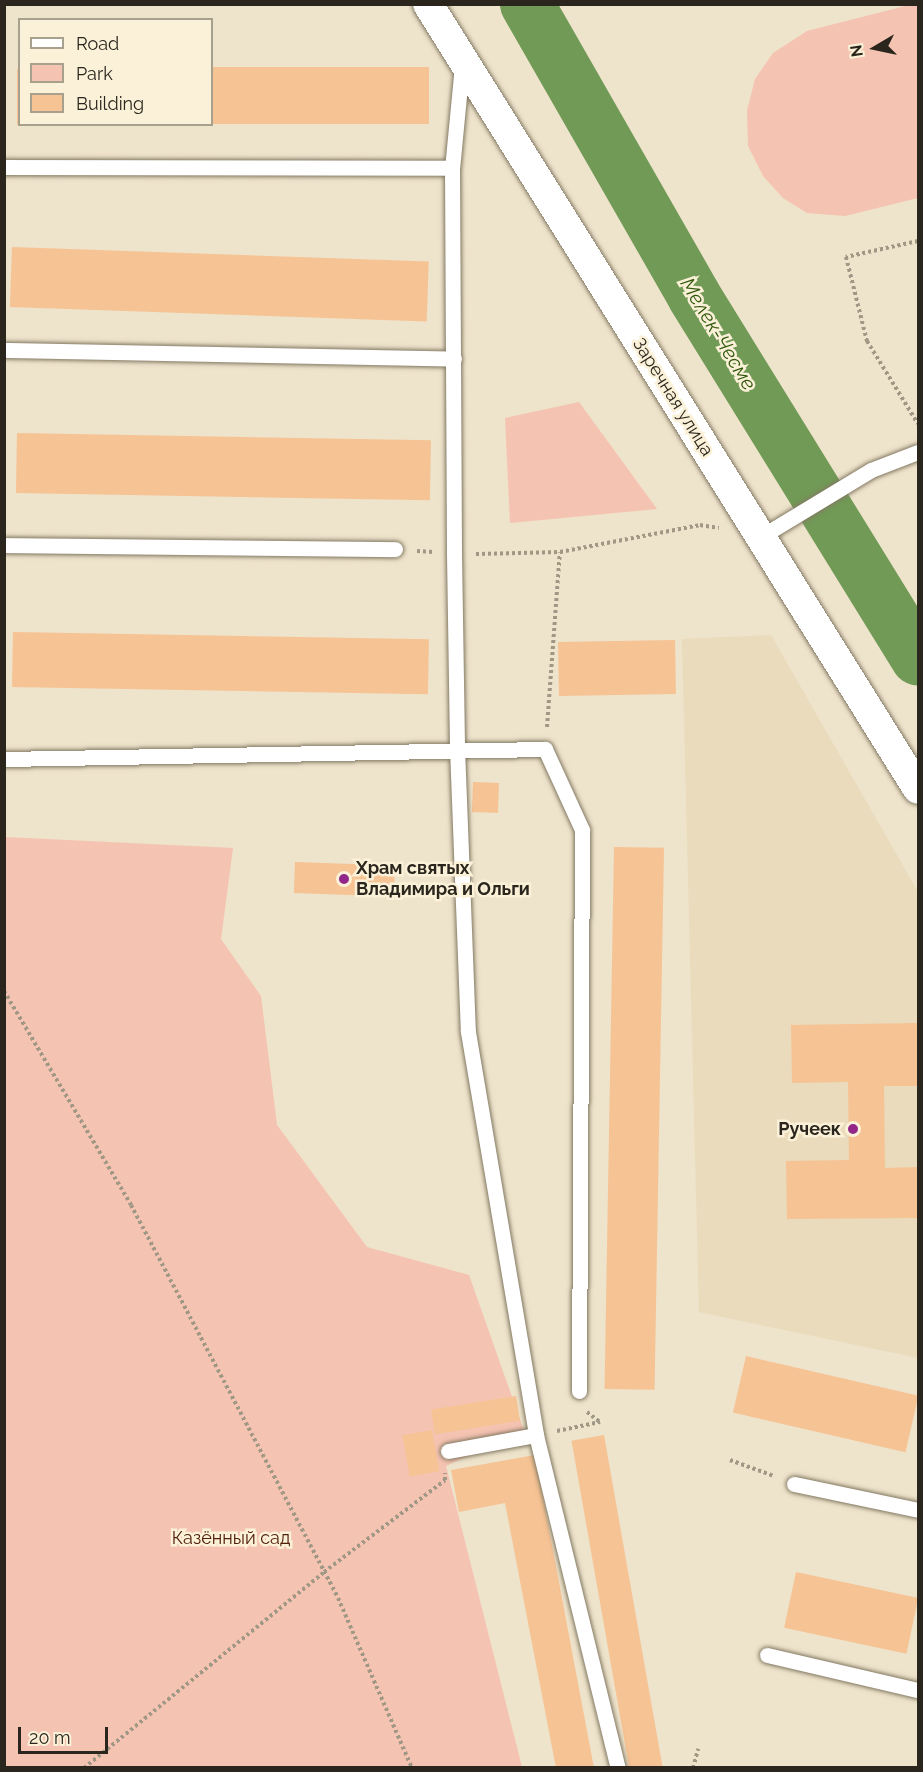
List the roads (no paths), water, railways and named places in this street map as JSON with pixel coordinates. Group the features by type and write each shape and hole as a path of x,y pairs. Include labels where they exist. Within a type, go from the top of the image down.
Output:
{"street":[{"name":"Заречная улица","path":"428,4 462,62 762,536 918,789"}],"lane":[{"path":"462,62 452,168 454,555 457,748 468,1032 536,1435 618,1767"},
{"path":"4,167 452,168"},
{"path":"4,350 454,359"},
{"path":"762,536 814,502 871,470 918,452"},
{"path":"4,545 395,549"},
{"path":"4,759 457,748 545,749 582,830 579,1391"},
{"path":"448,1451 536,1435"},
{"path":"794,1484 918,1510"},
{"path":"767,1655 918,1690"}],"waterway":[{"name":"Мелек-Чесме","path":"527,4 694,296 918,658"}],"place":[{"name":"Храм святых Владимира и Ольги","path":"344,879"},
{"name":"Ручеек","path":"853,1129"}],"park label":[{"name":"Казённый сад","path":"231,1538"}]}
